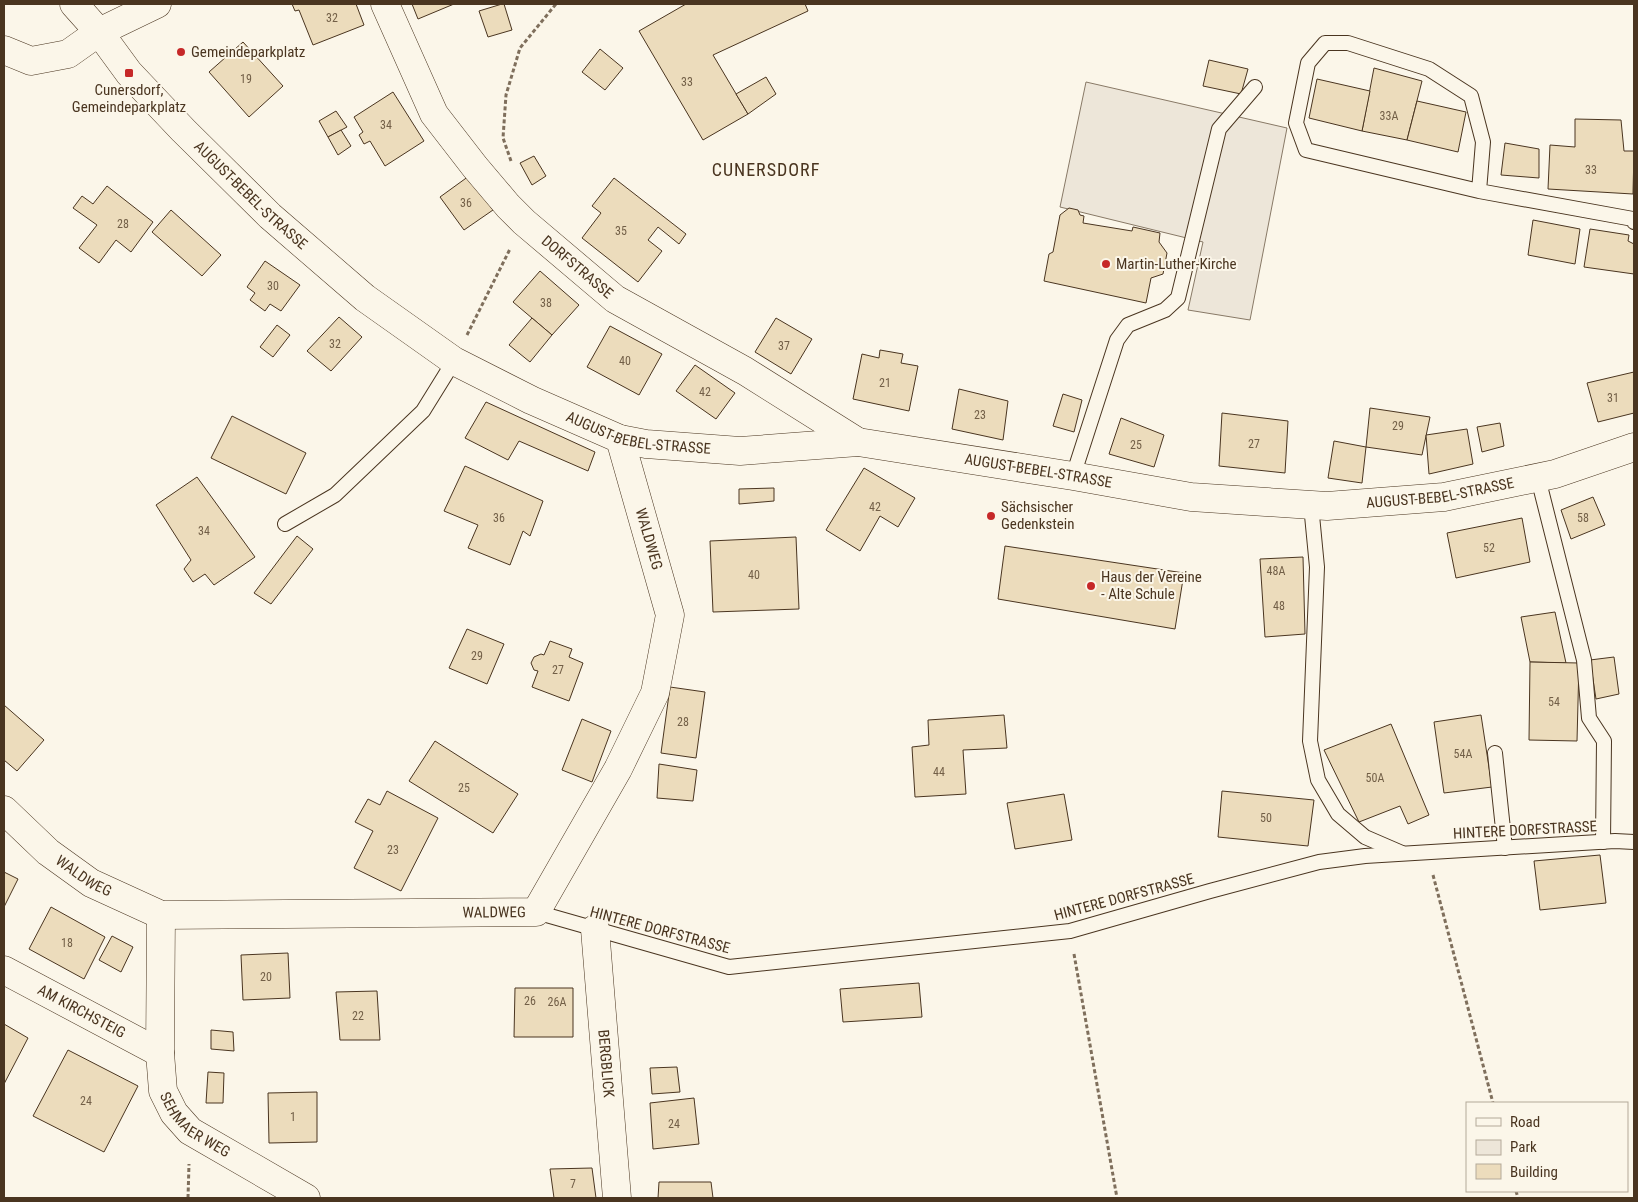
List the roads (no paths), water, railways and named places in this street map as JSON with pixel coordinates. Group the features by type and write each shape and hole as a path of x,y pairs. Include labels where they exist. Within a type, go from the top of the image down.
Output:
{"street":[{"name":"AUGUST-BEBEL-STRASSE","path":"74,4 99,32 129,73 183,130 270,216 365,298 454,360 532,400 620,439 646,444 740,452 858,442 1191,497 1327,506 1444,498 1555,474 1634,447"},
{"path":"4,50 31,61 68,54 99,32 157,4"},
{"name":"DORFSTRASSE","path":"384,4 434,114 474,167 516,214 615,299 745,371 858,442"},
{"name":"WALDWEG","path":"4,810 48,852 90,883 161,915 536,912 618,769 655,693 670,615 620,439"},
{"name":"SEHMAER WEG","path":"161,915 160,1054 163,1090 174,1112 190,1131 306,1198"},
{"name":"BERGBLICK","path":"595,929 617,1198"},
{"name":"AM KIRCHSTEIG","path":"4,970 160,1054"}],"lane":[{"path":"1479,191 1483,142 1471,96 1430,69 1348,42 1326,43 1308,63 1296,123 1306,150 1479,191 1633,219 1634,222"},
{"path":"1073,476 1117,340 1128,325 1165,310 1178,298 1220,129 1255,87"},
{"path":"286,524 335,495 423,411 454,360"},
{"path":"1538,478 1584,660 1589,718 1604,741 1603,842"},
{"path":"1312,505 1318,567 1310,741 1318,780 1338,814 1365,837 1405,854"},
{"path":"1495,753 1505,848"},
{"name":"HINTERE DORFSTRASSE","path":"536,912 729,967 1070,931 1319,862 1365,856 1427,852 1634,842"}],"place":[{"name":"Gemeindeparkplatz","path":"181,52"},
{"name":"Cunersdorf, Gemeindeparkplatz","path":"129,73"},
{"name":"Martin-Luther-Kirche","path":"1106,264"},
{"name":"Sächsischer Gedenkstein","path":"991,516"},
{"name":"Haus der Vereine - Alte Schule","path":"1091,586"}],"district":[{"name":"CUNERSDORF","path":"766,170"}]}
